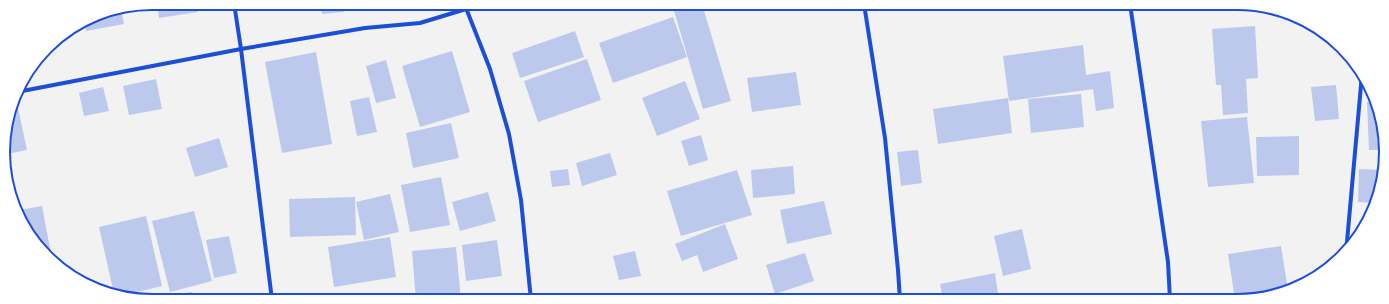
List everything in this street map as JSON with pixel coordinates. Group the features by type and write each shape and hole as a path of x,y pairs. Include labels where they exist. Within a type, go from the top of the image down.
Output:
{"street":[{"path":"235,10 271,294"},
{"path":"24,91 241,49 365,28 420,23 463,10"},
{"path":"466,10 490,69 509,134 521,200 530,294"},
{"path":"865,10 885,138 900,294"},
{"path":"1131,10 1168,262 1170,294"},
{"path":"1347,242 1361,83"}],"building":[{"path":"158,10 198,10 198,12 159,18"},
{"path":"322,10 344,10 344,12 322,14"},
{"path":"674,10 704,10 731,101 703,109"},
{"path":"122,13 124,24 86,31 85,27 89,25"},
{"path":"673,17 687,57 613,83 599,43"},
{"path":"1255,26 1258,78 1246,79 1248,113 1223,115 1221,85 1216,85 1212,29"},
{"path":"575,31 584,57 520,78 512,53"},
{"path":"1083,45 1086,75 1110,71 1114,108 1096,111 1093,89 1009,101 1003,56"},
{"path":"452,51 470,112 420,127 402,66"},
{"path":"316,52 332,144 282,153 265,62"},
{"path":"587,59 601,100 538,122 524,81"},
{"path":"386,60 396,98 376,103 366,66"},
{"path":"796,72 801,105 752,112 747,78"},
{"path":"156,79 162,109 129,115 123,86"},
{"path":"685,81 700,119 657,136 642,98"},
{"path":"1336,85 1339,119 1315,121 1311,87"},
{"path":"103,87 109,111 84,116 79,93"},
{"path":"1081,94 1084,127 1031,133 1028,99"},
{"path":"369,97 377,132 357,136 350,101"},
{"path":"1008,98 1012,133 938,144 933,109"},
{"path":"1367,102 1370,102 1374,115 1379,143 1379,150 1369,150"},
{"path":"17,108 27,150 10,153 11,133"},
{"path":"1247,117 1254,183 1208,187 1201,121"},
{"path":"451,123 459,158 413,168 406,133"},
{"path":"701,135 708,160 689,166 681,141"},
{"path":"1299,136 1299,175 1257,176 1256,137"},
{"path":"219,138 228,167 195,177 186,148"},
{"path":"918,150 922,183 901,186 897,152"},
{"path":"610,153 617,175 582,186 576,163"},
{"path":"793,166 795,194 753,198 751,170"},
{"path":"568,169 570,185 552,187 550,171"},
{"path":"1359,169 1378,170 1369,203 1358,202"},
{"path":"737,170 752,215 681,236 667,191"},
{"path":"441,177 450,225 410,232 401,185"},
{"path":"488,192 496,221 460,231 452,202"},
{"path":"390,194 399,232 364,240 356,202"},
{"path":"355,197 356,235 290,237 289,199"},
{"path":"824,201 832,234 787,244 780,210"},
{"path":"42,206 50,251 34,231 23,210"},
{"path":"194,211 212,281 170,292 152,221"},
{"path":"146,216 162,286 133,293 113,288 99,227"},
{"path":"725,224 738,259 703,272 697,255 682,261 675,244"},
{"path":"1022,229 1031,269 1003,276 994,236"},
{"path":"229,236 237,273 214,278 206,240"},
{"path":"390,237 396,277 334,287 328,247"},
{"path":"497,240 502,276 466,281 462,245"},
{"path":"1281,246 1287,284 1256,293 1234,294 1228,254"},
{"path":"456,247 460,294 416,294 412,251"},
{"path":"635,251 641,276 619,280 613,256"},
{"path":"805,253 814,281 775,294 766,265"},
{"path":"995,273 998,294 942,294 940,284"},
{"path":"192,292 192,294 177,294"}]}
